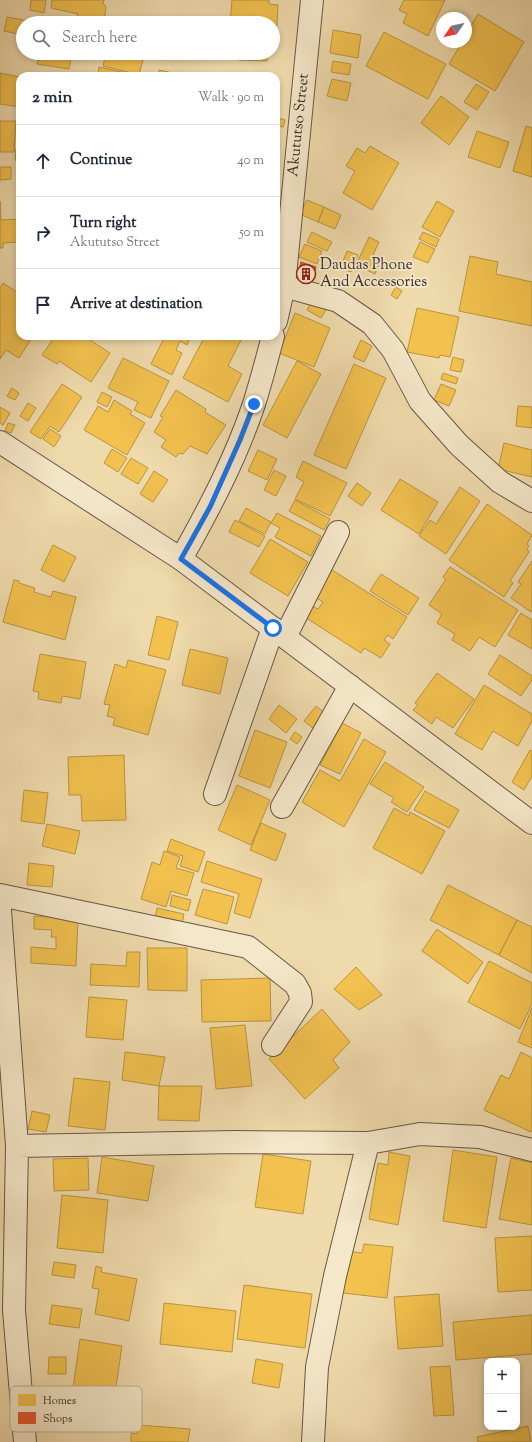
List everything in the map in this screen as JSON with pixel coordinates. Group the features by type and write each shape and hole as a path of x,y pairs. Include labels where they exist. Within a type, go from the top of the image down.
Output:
{"street":[{"name":"Akututso Street","path":"280,304 284,286 312,0"},
{"path":"284,286 338,301 372,324 393,350 420,401 459,445 500,482 532,501"},
{"path":"181,559 210,507 240,440 254,404 272,340"},
{"path":"0,442 181,559 532,823"},
{"path":"215,794 279,633 338,532"},
{"path":"282,807 350,686"},
{"path":"0,895 248,947 295,984 300,993 301,1002 273,1045"},
{"path":"0,910 17,1146 7,1310 17,1386"},
{"path":"17,1146 235,1142 368,1143 420,1134 480,1137 532,1150"},
{"path":"313,1442 317,1367 335,1276 368,1143"},
{"path":"24,1432 25,1442"}],"building: Homes":[{"path":"31,0 46,0 44,13 30,10"},
{"path":"52,0 104,0 103,3 106,7 105,16 77,16 78,14 51,8"},
{"path":"232,0 269,0 269,4 278,5 277,16 231,16"},
{"path":"404,0 445,0 439,12 436,12 436,19 428,36 403,23 407,14 399,10"},
{"path":"478,14 524,42 495,91 449,64 458,48 472,48 472,24"},
{"path":"7,17 16,19 16,34 4,31"},
{"path":"333,30 361,35 358,58 330,53"},
{"path":"384,32 446,64 428,99 366,66"},
{"path":"38,60 71,60 69,69 37,64"},
{"path":"104,60 143,60 140,72 127,72 103,66"},
{"path":"238,60 267,60 267,61"},
{"path":"333,61 351,64 349,75 331,72"},
{"path":"99,67 122,72 98,72"},
{"path":"0,73 16,76 16,106 0,104"},
{"path":"332,79 351,83 347,101 327,96"},
{"path":"476,84 489,92 477,110 464,102"},
{"path":"441,96 469,117 449,145 421,123"},
{"path":"280,119 285,120 283,127 280,127"},
{"path":"0,121 16,121 14,152 0,152"},
{"path":"526,126 532,128 532,177 513,171"},
{"path":"477,131 509,142 500,168 468,157"},
{"path":"370,146 399,163 372,210 343,193 355,171 346,166 357,148 365,153"},
{"path":"0,167 11,167 11,179 0,180"},
{"path":"307,200 324,207 318,222 300,214"},
{"path":"0,201 1,220 16,219 16,242 3,243 3,248 0,248"},
{"path":"437,201 454,211 440,237 422,227"},
{"path":"324,207 341,215 335,229 318,222"},
{"path":"312,232 332,242 327,251 307,242"},
{"path":"423,232 439,239 436,247 419,239"},
{"path":"369,237 379,242 373,255 381,259 375,274 356,265"},
{"path":"420,242 435,249 428,263 413,257"},
{"path":"305,244 322,251 317,264 299,257"},
{"path":"347,251 358,255 351,272 340,268"},
{"path":"470,256 498,262 496,274 532,282 532,326 459,311"},
{"path":"3,283 16,291 16,340 30,340 19,358 6,350 0,359 0,288"},
{"path":"396,287 402,291 397,299 391,295"},
{"path":"313,300 327,308 321,318 307,310"},
{"path":"417,308 459,317 450,357 440,355 439,358 407,352"},
{"path":"295,313 330,328 314,367 279,353"},
{"path":"52,340 90,340 110,353 91,382 59,361 57,364 42,355"},
{"path":"163,340 189,340 187,345 180,341 176,350 182,353 172,375 151,364"},
{"path":"203,340 241,340 228,366 242,374 228,402 183,378"},
{"path":"361,340 372,346 364,362 353,357"},
{"path":"453,357 464,360 461,372 450,370"},
{"path":"123,358 169,381 151,418 134,410 138,402 108,388"},
{"path":"297,361 321,374 287,438 263,425"},
{"path":"354,364 386,378 346,469 314,455"},
{"path":"443,373 458,378 456,384 441,379"},
{"path":"62,384 82,397 59,432 50,426 41,439 30,432"},
{"path":"441,384 456,390 449,406 434,400"},
{"path":"12,388 19,393 15,400 7,396"},
{"path":"176,390 206,409 205,412 226,425 207,454 190,446 183,454 179,453 176,457 161,447 166,440 154,432 163,417 160,416"},
{"path":"102,392 112,397 107,407 97,402"},
{"path":"114,400 132,411 130,414 145,423 127,455 84,430 98,406 108,412"},
{"path":"28,403 36,408 28,421 20,416"},
{"path":"518,406 532,407 532,428 516,426"},
{"path":"0,407 10,413 3,425 0,423"},
{"path":"8,423 15,425 11,433 5,431"},
{"path":"50,429 61,436 54,447 43,439"},
{"path":"504,443 532,450 532,477 498,469"},
{"path":"112,449 127,458 118,472 104,463"},
{"path":"258,450 277,459 267,480 248,471"},
{"path":"131,458 148,468 138,484 121,474"},
{"path":"303,461 347,483 330,516 295,499 304,482 296,477"},
{"path":"274,470 286,476 276,496 264,490"},
{"path":"154,471 168,480 153,502 140,494"},
{"path":"400,479 438,502 419,534 381,510"},
{"path":"357,483 371,493 362,506 348,496"},
{"path":"460,487 480,501 446,554 419,536 430,520 436,524"},
{"path":"295,500 330,519 324,530 289,511"},
{"path":"487,504 532,535 527,544 529,546 527,549 529,552 510,581 513,583 504,597 449,560"},
{"path":"246,508 271,522 265,534 239,521"},
{"path":"277,513 321,536 311,556 275,537 280,528 271,523"},
{"path":"235,520 265,536 259,547 229,532"},
{"path":"270,539 308,562 288,596 250,573"},
{"path":"53,545 76,557 64,582 41,570"},
{"path":"532,561 531,612 511,598 521,584 518,582"},
{"path":"450,567 518,610 495,647 479,637 470,651 452,640 455,634 437,623 442,614 429,605 446,579 443,577"},
{"path":"332,570 407,617 393,639 388,635 384,640 390,644 381,658 364,648 361,653 303,616 310,605 318,609 323,602 315,597"},
{"path":"381,574 419,598 408,615 370,591"},
{"path":"14,580 35,588 34,592 51,597 53,591 76,597 65,640 3,622"},
{"path":"521,613 532,620 532,649 508,635"},
{"path":"157,616 178,622 169,660 148,655"},
{"path":"190,649 228,658 220,694 182,685"},
{"path":"40,654 86,662 80,699 62,696 61,703 38,699 39,692 33,691"},
{"path":"500,655 532,676 532,680 521,696 488,674"},
{"path":"128,660 166,670 148,735 113,725 115,718 107,716 110,705 104,704 115,664 126,668"},
{"path":"437,673 474,699 453,728 436,717 432,724 413,710 418,705 415,703"},
{"path":"484,685 532,714 532,721 518,746 493,731 482,750 455,734"},
{"path":"279,705 297,719 286,733 269,719"},
{"path":"316,706 326,714 314,729 304,721"},
{"path":"342,723 361,733 340,774 320,765"},
{"path":"255,730 287,742 270,788 239,776"},
{"path":"295,732 302,737 297,744 290,739"},
{"path":"364,739 386,752 344,827 302,802 320,770 340,781"},
{"path":"530,750 532,751 532,776 524,790 512,782"},
{"path":"124,755 126,820 82,821 81,795 69,795 68,757"},
{"path":"385,762 424,787 407,812 391,802 394,798 370,784"},
{"path":"237,785 270,800 251,845 218,830"},
{"path":"24,790 48,793 44,824 21,821"},
{"path":"425,791 459,810 449,828 414,810"},
{"path":"394,808 409,816 410,812 445,831 422,874 373,848"},
{"path":"261,823 286,834 276,861 250,850"},
{"path":"47,824 80,831 75,854 42,846"},
{"path":"171,839 205,852 198,872 180,866 183,856 167,851"},
{"path":"164,851 180,857 176,868 194,873 187,896 171,891 166,907 141,899 152,862 160,865"},
{"path":"207,861 262,879 250,918 234,913 239,894 201,882"},
{"path":"29,863 54,866 52,887 27,885"},
{"path":"448,885 517,920 499,955 430,920"},
{"path":"203,889 234,897 227,924 195,915"},
{"path":"172,895 191,900 188,911 170,906"},
{"path":"157,908 184,914 182,924 155,918"},
{"path":"34,916 78,919 76,966 31,963 31,947 56,949 56,937 51,937 52,930 34,929"},
{"path":"517,920 532,927 532,973 499,955"},
{"path":"437,929 483,962 468,984 422,951"},
{"path":"147,948 187,948 187,991 148,990"},
{"path":"127,952 140,952 139,987 90,985 91,964 126,966"},
{"path":"489,961 532,983 532,1004 520,1029 468,1002"},
{"path":"356,967 382,995 359,1010 334,989"},
{"path":"270,978 271,1021 202,1022 201,980"},
{"path":"89,997 127,1000 123,1040 86,1037"},
{"path":"532,1008 532,1048 518,1042"},
{"path":"322,1009 350,1042 333,1060 339,1068 305,1099 269,1059"},
{"path":"245,1025 252,1086 216,1089 210,1028"},
{"path":"125,1052 165,1057 159,1086 122,1080"},
{"path":"521,1052 532,1058 531,1132 484,1110 501,1075 509,1079"},
{"path":"74,1078 110,1082 105,1130 68,1126"},
{"path":"159,1086 202,1086 199,1121 158,1120"},
{"path":"32,1111 50,1115 46,1132 28,1129"},
{"path":"453,1150 497,1157 486,1228 443,1221"},
{"path":"389,1152 410,1156 398,1225 369,1219 378,1163 388,1165"},
{"path":"263,1154 311,1161 303,1214 255,1207"},
{"path":"102,1157 154,1166 148,1201 97,1193"},
{"path":"88,1158 89,1190 54,1191 53,1159"},
{"path":"511,1158 532,1163 532,1225 499,1219"},
{"path":"62,1195 108,1200 103,1253 57,1248"},
{"path":"532,1236 532,1290 498,1292 495,1238"},
{"path":"364,1244 393,1247 387,1298 343,1293 348,1251 362,1253"},
{"path":"54,1262 76,1265 74,1278 52,1275"},
{"path":"96,1266 102,1268 101,1272 137,1279 129,1321 95,1314 99,1289 92,1288"},
{"path":"244,1285 312,1294 305,1348 237,1339"},
{"path":"439,1294 443,1346 398,1349 394,1297"},
{"path":"164,1303 236,1311 232,1352 160,1344"},
{"path":"52,1305 82,1309 79,1328 49,1324"},
{"path":"532,1315 532,1354 456,1360 453,1322"},
{"path":"80,1339 122,1346 116,1386 73,1386"},
{"path":"49,1357 66,1357 66,1374 48,1374"},
{"path":"256,1359 283,1364 279,1388 252,1383"},
{"path":"450,1366 454,1415 434,1416 430,1367"},
{"path":"142,1425 190,1429 188,1442 131,1442 131,1433 137,1434 137,1432 142,1432"},
{"path":"528,1426 531,1442 478,1442 477,1437 509,1430 520,1430 520,1428"}],"building: Shops":[{"name":"Daudas Phone And Accessories","path":"301,262 316,267 311,285 296,281"}],"place":[{"name":"Daudas Phone And Accessories","path":"306,274"}],"route":[{"path":"254,404 240,440 210,507 181,559 273,628"}]}
